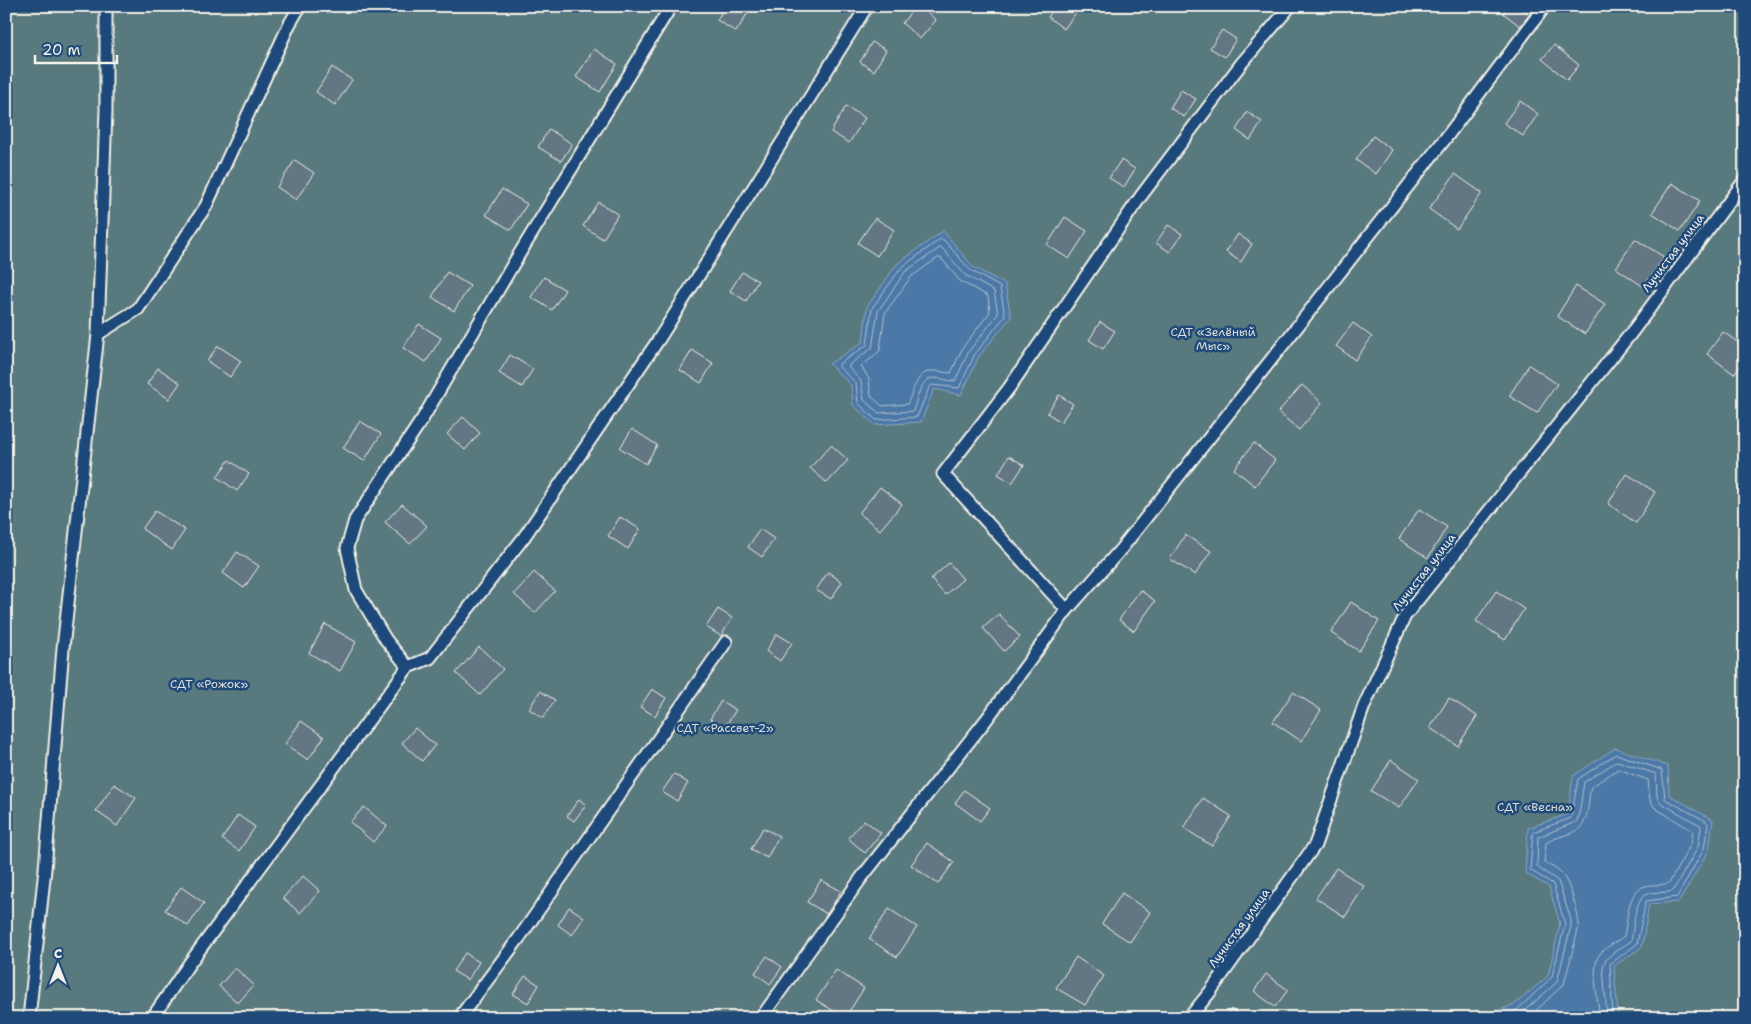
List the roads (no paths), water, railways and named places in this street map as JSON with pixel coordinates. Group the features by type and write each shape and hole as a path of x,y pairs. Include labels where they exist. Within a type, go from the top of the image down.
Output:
{"lane":[{"path":"29,1018 45,869 64,648 98,334 106,110 106,6"},
{"path":"98,334 138,310 206,206 289,24 300,6"},
{"path":"408,667 386,640 356,590 347,548 355,520 423,418 515,261 671,6"},
{"path":"152,1018 189,964 408,667 430,658 524,537 659,339 867,6"},
{"path":"761,1018 862,877 986,720 1067,610 1121,549 1286,341 1445,139 1545,6"},
{"path":"1067,610 943,474 1009,388 1142,196 1241,64 1288,9"},
{"name":"Лучистая улица","path":"1189,1018 1210,992 1315,845 1364,706 1405,616 1632,332 1745,180"},
{"path":"459,1018 524,930 726,642"}],"water":[{"path":"943,231 973,267 1005,284 1011,317 979,356 961,395 934,389 921,422 875,425 853,405 851,385 829,364 863,342 867,307 897,264"},
{"path":"1615,748 1668,766 1669,795 1713,820 1709,850 1679,902 1649,904 1642,947 1614,966 1618,1018 1480,1018 1481,1016 1514,1005 1548,976 1560,924 1549,887 1525,873 1528,828 1568,814 1573,776"}],"park label":[{"name":"СДТ «Зелёный Мыс»","path":"1213,339"},
{"name":"СДТ «Рожок»","path":"209,684"},
{"name":"СДТ «Рассвет-2»","path":"725,728"},
{"name":"СДТ «Весна»","path":"1535,807"}]}
